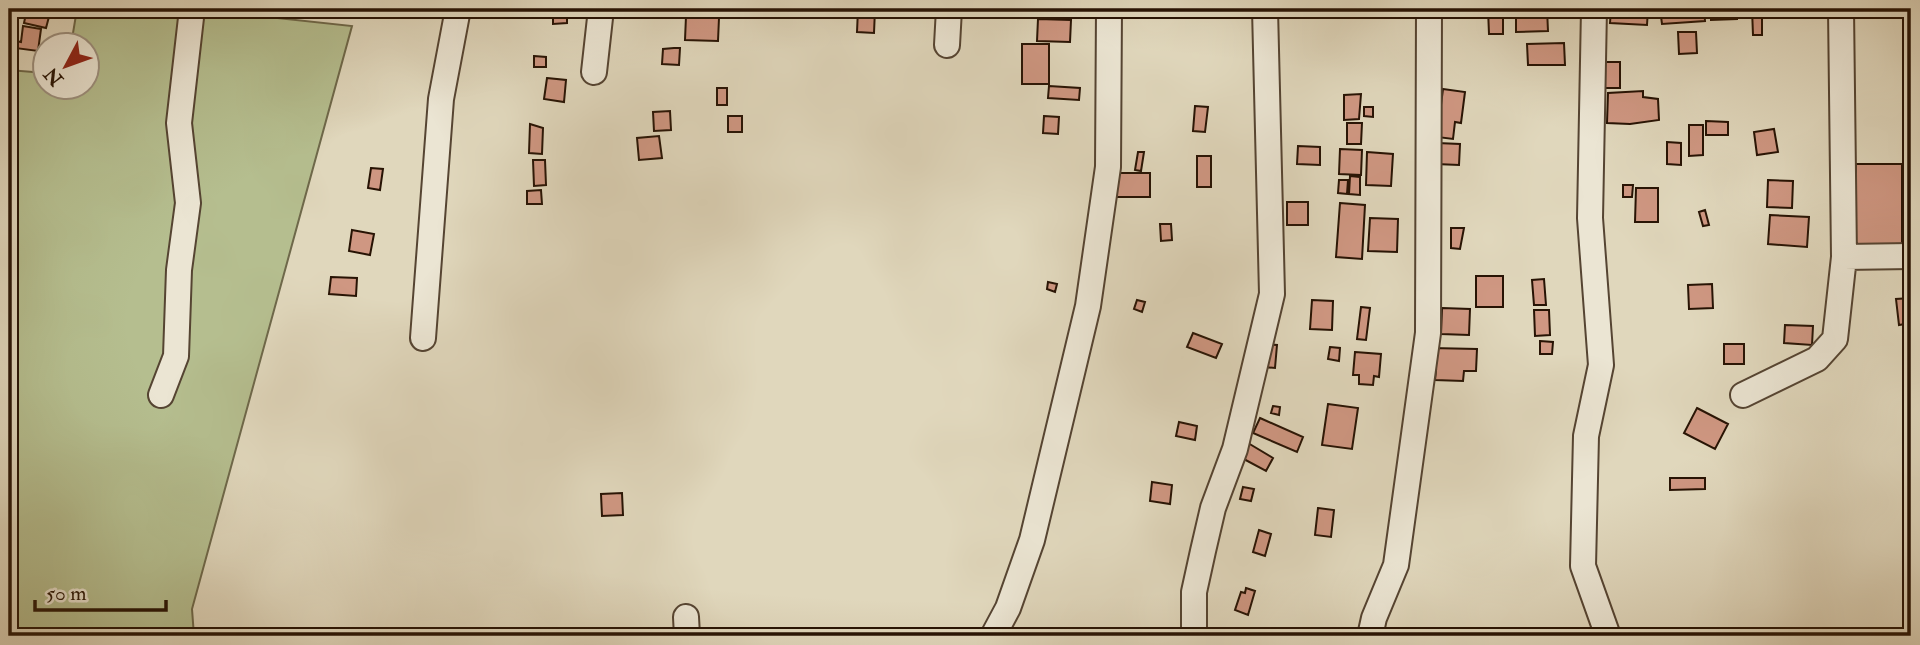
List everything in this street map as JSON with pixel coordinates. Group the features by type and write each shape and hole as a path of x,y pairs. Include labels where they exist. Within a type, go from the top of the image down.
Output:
{"street":[{"path":"161,395 176,356 179,270 188,203 179,123 192,9"},
{"path":"423,338 441,99 458,9"},
{"path":"594,72 601,9"},
{"path":"947,45 949,9"},
{"path":"993,636 1008,608 1032,540 1088,306 1108,167 1109,9"},
{"path":"1194,636 1194,592 1203,551 1213,508 1235,449 1272,294 1265,9"},
{"path":"1370,636 1374,618 1396,565 1428,333 1429,9"},
{"path":"1594,9 1590,218 1601,365 1586,436 1583,566 1608,636"},
{"path":"1743,395 1817,359 1835,339 1844,257 1841,9"},
{"path":"1844,257 1911,256"}],"green space":[{"path":"77,9 194,9 352,26 192,609 194,636 9,636 9,70 32,72 32,102 102,102 102,32 73,32"}],"building":[{"path":"27,9 51,9 46,28 24,23"},
{"path":"553,9 567,9 567,23 553,24"},
{"path":"802,9 822,9 822,16 801,14"},
{"path":"858,9 875,9 874,33 857,32"},
{"path":"1036,9 1069,9 1070,11 1037,13"},
{"path":"1149,9 1165,9 1165,16 1149,16"},
{"path":"1488,9 1503,9 1503,34 1489,34"},
{"path":"1516,9 1547,9 1548,31 1516,32"},
{"path":"1611,9 1648,9 1647,25 1610,23"},
{"path":"1660,9 1704,9 1705,21 1662,24"},
{"path":"1711,9 1737,9 1737,19 1711,20"},
{"path":"1752,9 1762,9 1762,35 1753,35"},
{"path":"686,16 719,18 718,41 685,40"},
{"path":"1038,19 1071,20 1070,42 1037,41"},
{"path":"23,26 41,29 41,32 32,32 32,50 15,48 16,41 21,42"},
{"path":"1678,32 1696,32 1697,53 1679,54"},
{"path":"1564,43 1565,65 1528,65 1527,44"},
{"path":"1022,44 1049,44 1049,84 1022,84"},
{"path":"680,48 679,65 662,64 663,49"},
{"path":"534,56 546,57 546,67 534,67"},
{"path":"1600,62 1620,62 1620,88 1600,88"},
{"path":"547,78 566,80 564,102 544,99"},
{"path":"1049,86 1080,88 1079,100 1048,98"},
{"path":"717,88 727,88 727,105 717,105"},
{"path":"1443,89 1465,92 1461,123 1455,122 1453,139 1437,137"},
{"path":"1643,91 1643,97 1658,99 1659,120 1630,124 1607,123 1608,93"},
{"path":"1361,94 1359,119 1344,120 1344,95"},
{"path":"1195,106 1208,107 1205,132 1193,131"},
{"path":"1364,107 1373,107 1373,117 1364,116"},
{"path":"670,111 671,130 654,131 653,112"},
{"path":"728,116 742,116 742,132 728,132"},
{"path":"1044,116 1059,117 1058,134 1043,133"},
{"path":"1706,121 1728,122 1728,135 1706,135"},
{"path":"1347,123 1362,123 1361,144 1347,144"},
{"path":"530,124 543,128 542,154 529,153"},
{"path":"1689,125 1703,125 1703,155 1689,156"},
{"path":"1774,129 1778,152 1757,155 1754,132"},
{"path":"659,136 662,158 639,160 637,138"},
{"path":"1667,142 1681,143 1681,165 1667,164"},
{"path":"1437,143 1460,144 1459,165 1436,164"},
{"path":"1298,146 1320,147 1320,165 1297,164"},
{"path":"1340,149 1362,150 1361,175 1339,174"},
{"path":"1138,152 1144,152 1141,171 1135,170"},
{"path":"1367,152 1393,154 1391,186 1366,185"},
{"path":"1197,156 1211,156 1211,187 1197,187"},
{"path":"1906,157 1911,157 1911,250 1908,250"},
{"path":"533,160 545,160 546,185 534,186"},
{"path":"1856,164 1902,164 1902,247 1856,247"},
{"path":"371,168 383,169 380,190 368,188"},
{"path":"1116,173 1150,173 1150,197 1116,197"},
{"path":"1350,176 1360,177 1360,195 1349,194"},
{"path":"1339,180 1348,180 1347,194 1338,193"},
{"path":"1768,180 1793,181 1792,208 1767,207"},
{"path":"1623,185 1633,185 1632,197 1623,197"},
{"path":"1636,188 1658,188 1658,222 1635,222"},
{"path":"541,190 542,204 527,204 527,191"},
{"path":"1287,202 1308,202 1308,225 1287,225"},
{"path":"1340,203 1365,205 1362,259 1336,257"},
{"path":"1705,210 1709,225 1703,226 1699,212"},
{"path":"1770,215 1809,217 1807,247 1768,244"},
{"path":"1370,218 1398,219 1397,252 1368,251"},
{"path":"1160,224 1171,224 1172,240 1161,241"},
{"path":"1451,228 1464,228 1460,249 1451,248"},
{"path":"352,230 374,234 370,255 349,251"},
{"path":"1476,276 1503,276 1503,307 1476,307"},
{"path":"331,277 357,278 356,296 329,294"},
{"path":"1544,279 1546,305 1534,305 1532,280"},
{"path":"1048,282 1057,284 1055,292 1047,289"},
{"path":"1712,284 1713,308 1689,309 1688,285"},
{"path":"1911,298 1911,323 1899,325 1896,299"},
{"path":"1137,300 1145,302 1142,312 1134,309"},
{"path":"1312,300 1333,301 1332,330 1310,329"},
{"path":"1361,307 1370,308 1366,340 1357,339"},
{"path":"1442,308 1470,309 1469,335 1441,334"},
{"path":"1534,310 1549,310 1550,335 1535,336"},
{"path":"1785,325 1813,326 1812,345 1784,343"},
{"path":"1193,333 1222,344 1216,358 1187,347"},
{"path":"1540,341 1553,342 1552,354 1540,354"},
{"path":"1265,344 1277,345 1275,368 1263,367"},
{"path":"1724,344 1744,344 1744,364 1724,364"},
{"path":"1330,347 1340,348 1339,361 1328,359"},
{"path":"1431,348 1477,349 1476,371 1464,371 1463,381 1435,380 1436,370 1430,370"},
{"path":"1355,352 1381,354 1379,377 1374,376 1373,385 1359,384 1359,375 1353,375"},
{"path":"1328,404 1358,408 1352,449 1322,445"},
{"path":"1273,406 1280,407 1279,415 1271,413"},
{"path":"1697,408 1728,424 1715,449 1684,433"},
{"path":"1260,418 1303,437 1297,452 1253,433"},
{"path":"1179,422 1197,426 1195,440 1176,436"},
{"path":"1248,443 1273,458 1266,471 1240,457"},
{"path":"1670,478 1705,478 1705,489 1670,490"},
{"path":"1152,482 1172,485 1170,504 1150,501"},
{"path":"1243,487 1254,489 1251,501 1240,499"},
{"path":"622,493 623,515 602,516 601,494"},
{"path":"1318,508 1334,510 1331,537 1315,535"},
{"path":"1259,530 1271,534 1265,556 1253,552"},
{"path":"1246,588 1255,591 1248,615 1235,610 1241,592 1245,593"}]}
